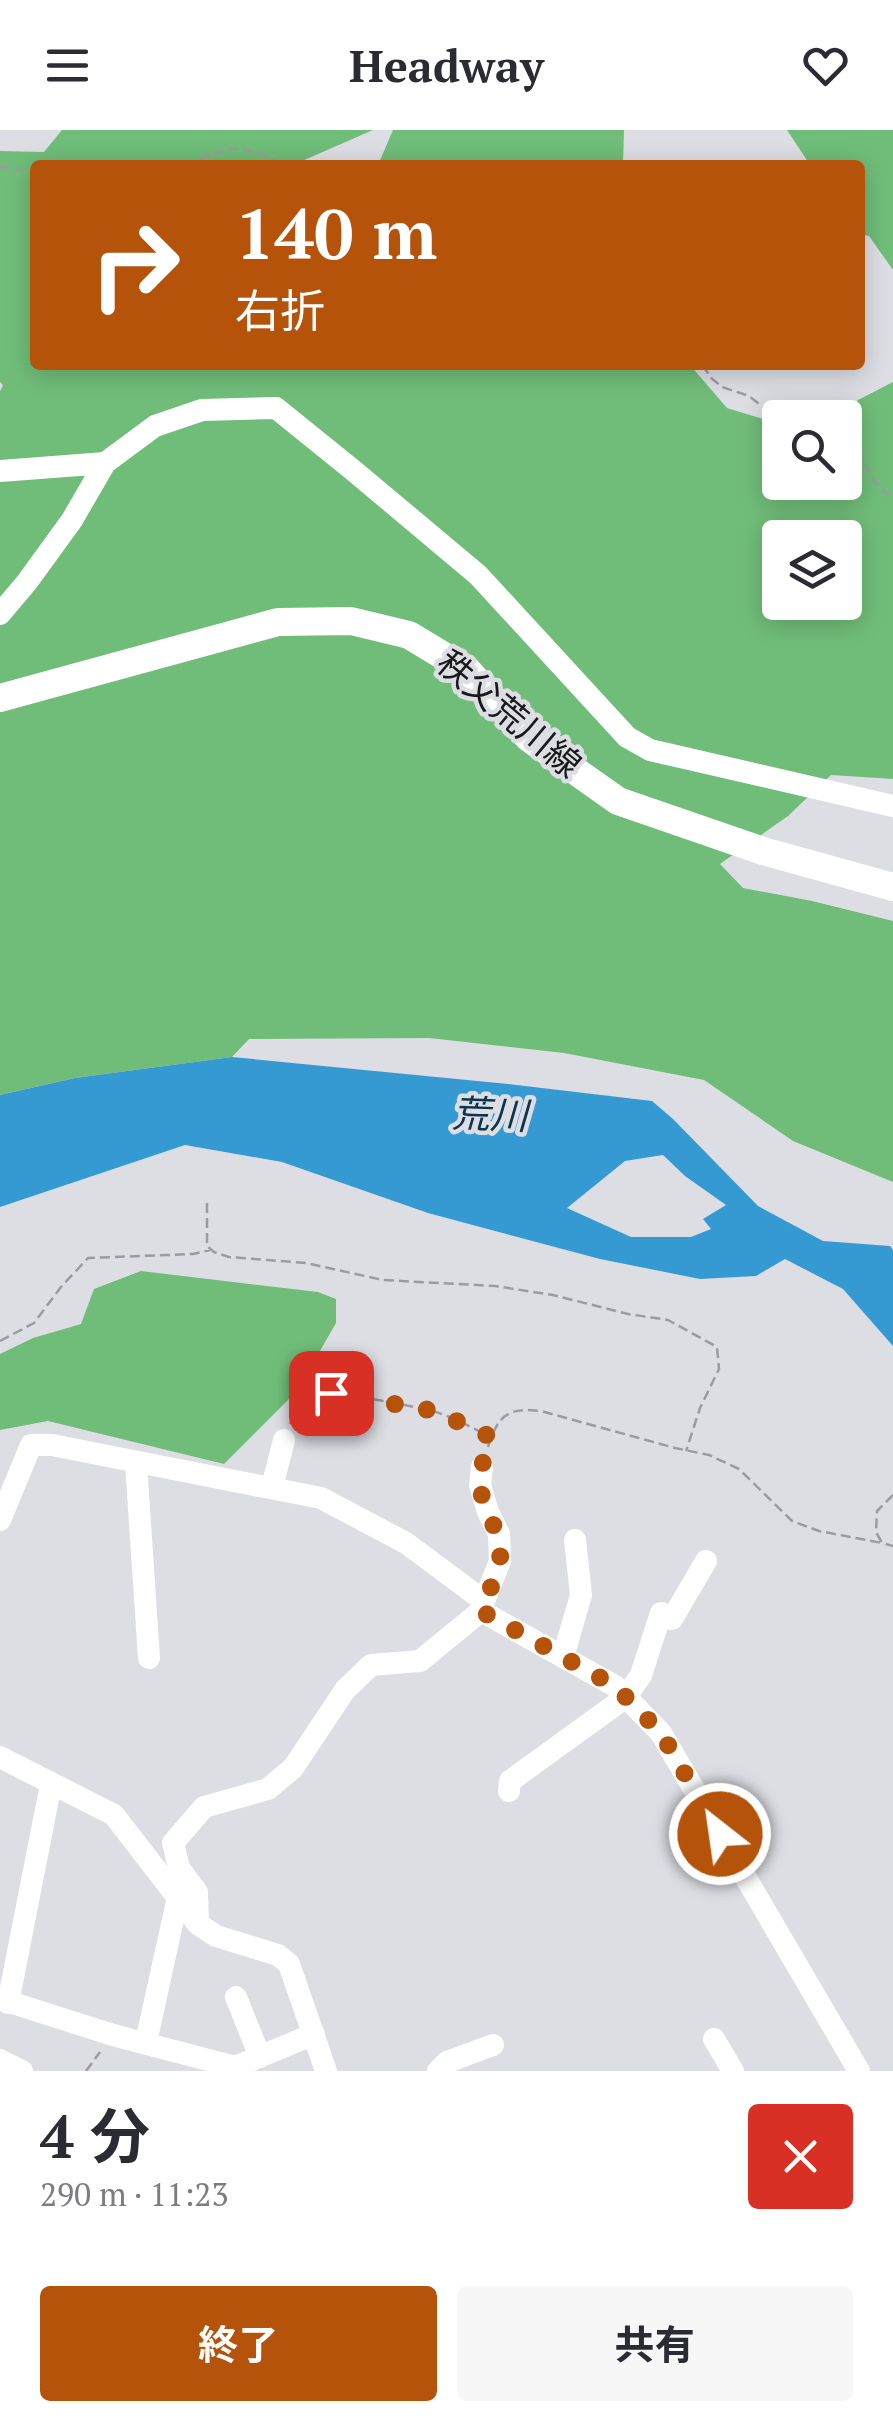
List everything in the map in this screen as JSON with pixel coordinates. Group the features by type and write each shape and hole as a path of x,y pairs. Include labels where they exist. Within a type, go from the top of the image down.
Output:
{"main road":[{"name":"秩父荒川線","path":"0,698 278,622 351,621 409,635 467,670 529,738 618,802 763,851 893,887"}],"street":[{"path":"0,614 72,520 105,462 155,426 202,410 276,408 478,576 627,737 650,750 893,806"},
{"path":"0,471 105,462"},
{"path":"272,1487 284,1440"},
{"path":"0,1520 31,1445 52,1445 321,1498 406,1543 482,1606 615,1686 661,1733 859,2071"},
{"path":"136,1463 148,1658"},
{"path":"198,1924 197,1892 178,1868 172,1843 204,1807 268,1789 292,1768 344,1690 371,1665 420,1661 482,1606 500,1562 499,1534 480,1485 482,1468"},
{"path":"564,1657 581,1594 575,1540"},
{"path":"509,1791 510,1781 626,1698 641,1675 661,1612 672,1619 706,1562"},
{"path":"0,1757 114,1815 198,1924 216,1936 278,1955 289,1964 326,2071"},
{"path":"52,1784 4,2001 236,2069 314,2034"},
{"path":"146,2042 178,1897"},
{"path":"236,1997 260,2057"},
{"path":"714,2039 733,2071"},
{"path":"438,2071 447,2062 493,2045"},
{"path":"0,2060 22,2071"}],"path":[{"path":"198,160 238,148 274,160"},
{"path":"0,167 30,171"},
{"path":"706,370 722,386 750,396 762,406"},
{"path":"862,457 875,484 893,498"},
{"path":"207,1203 207,1246 230,1257 306,1263 383,1280 495,1286 668,1320 717,1347 720,1369 700,1408 686,1450"},
{"path":"0,1341 34,1323 88,1258 194,1254 211,1249"},
{"path":"284,1440 300,1395 308,1392 435,1411 491,1437"},
{"path":"482,1468 493,1430 505,1416 520,1408 541,1411 708,1455 739,1469 792,1521 819,1531 893,1546"},
{"path":"882,1543 876,1532 877,1511 893,1494"},
{"path":"86,2071 113,2035"}],"green space":[{"path":"62,130 373,130 304,160 30,160 30,370 694,370 727,408 762,419 762,500 862,500 862,400 858,400 893,382 893,779 831,775 788,816 720,864 743,888 893,921 893,1182 793,1141 704,1080 564,1053 429,1038 249,1039 232,1057 75,1078 0,1095 0,151 44,152"},
{"path":"393,130 624,130 623,160 380,160"},
{"path":"787,130 893,130 893,270 865,235 865,160 807,160"},
{"path":"141,1271 318,1292 336,1299 336,1323 297,1391 224,1464 48,1421 0,1430 0,1354 33,1338 81,1324 94,1289"}],"water":[{"name":"荒川","path":"232,1057 652,1101 758,1206 823,1241 890,1246 893,1346 843,1289 785,1259 756,1276 700,1279 600,1259 428,1213 282,1162 185,1145 0,1207 0,1095 75,1078","holes":["663,1155 726,1205 703,1219 711,1229 691,1237 631,1237 567,1208 625,1161"]}],"route":[{"path":"331,1393 435,1411 491,1437 480,1485 499,1534 500,1562 481,1611 615,1686 661,1733 720,1834"}]}
